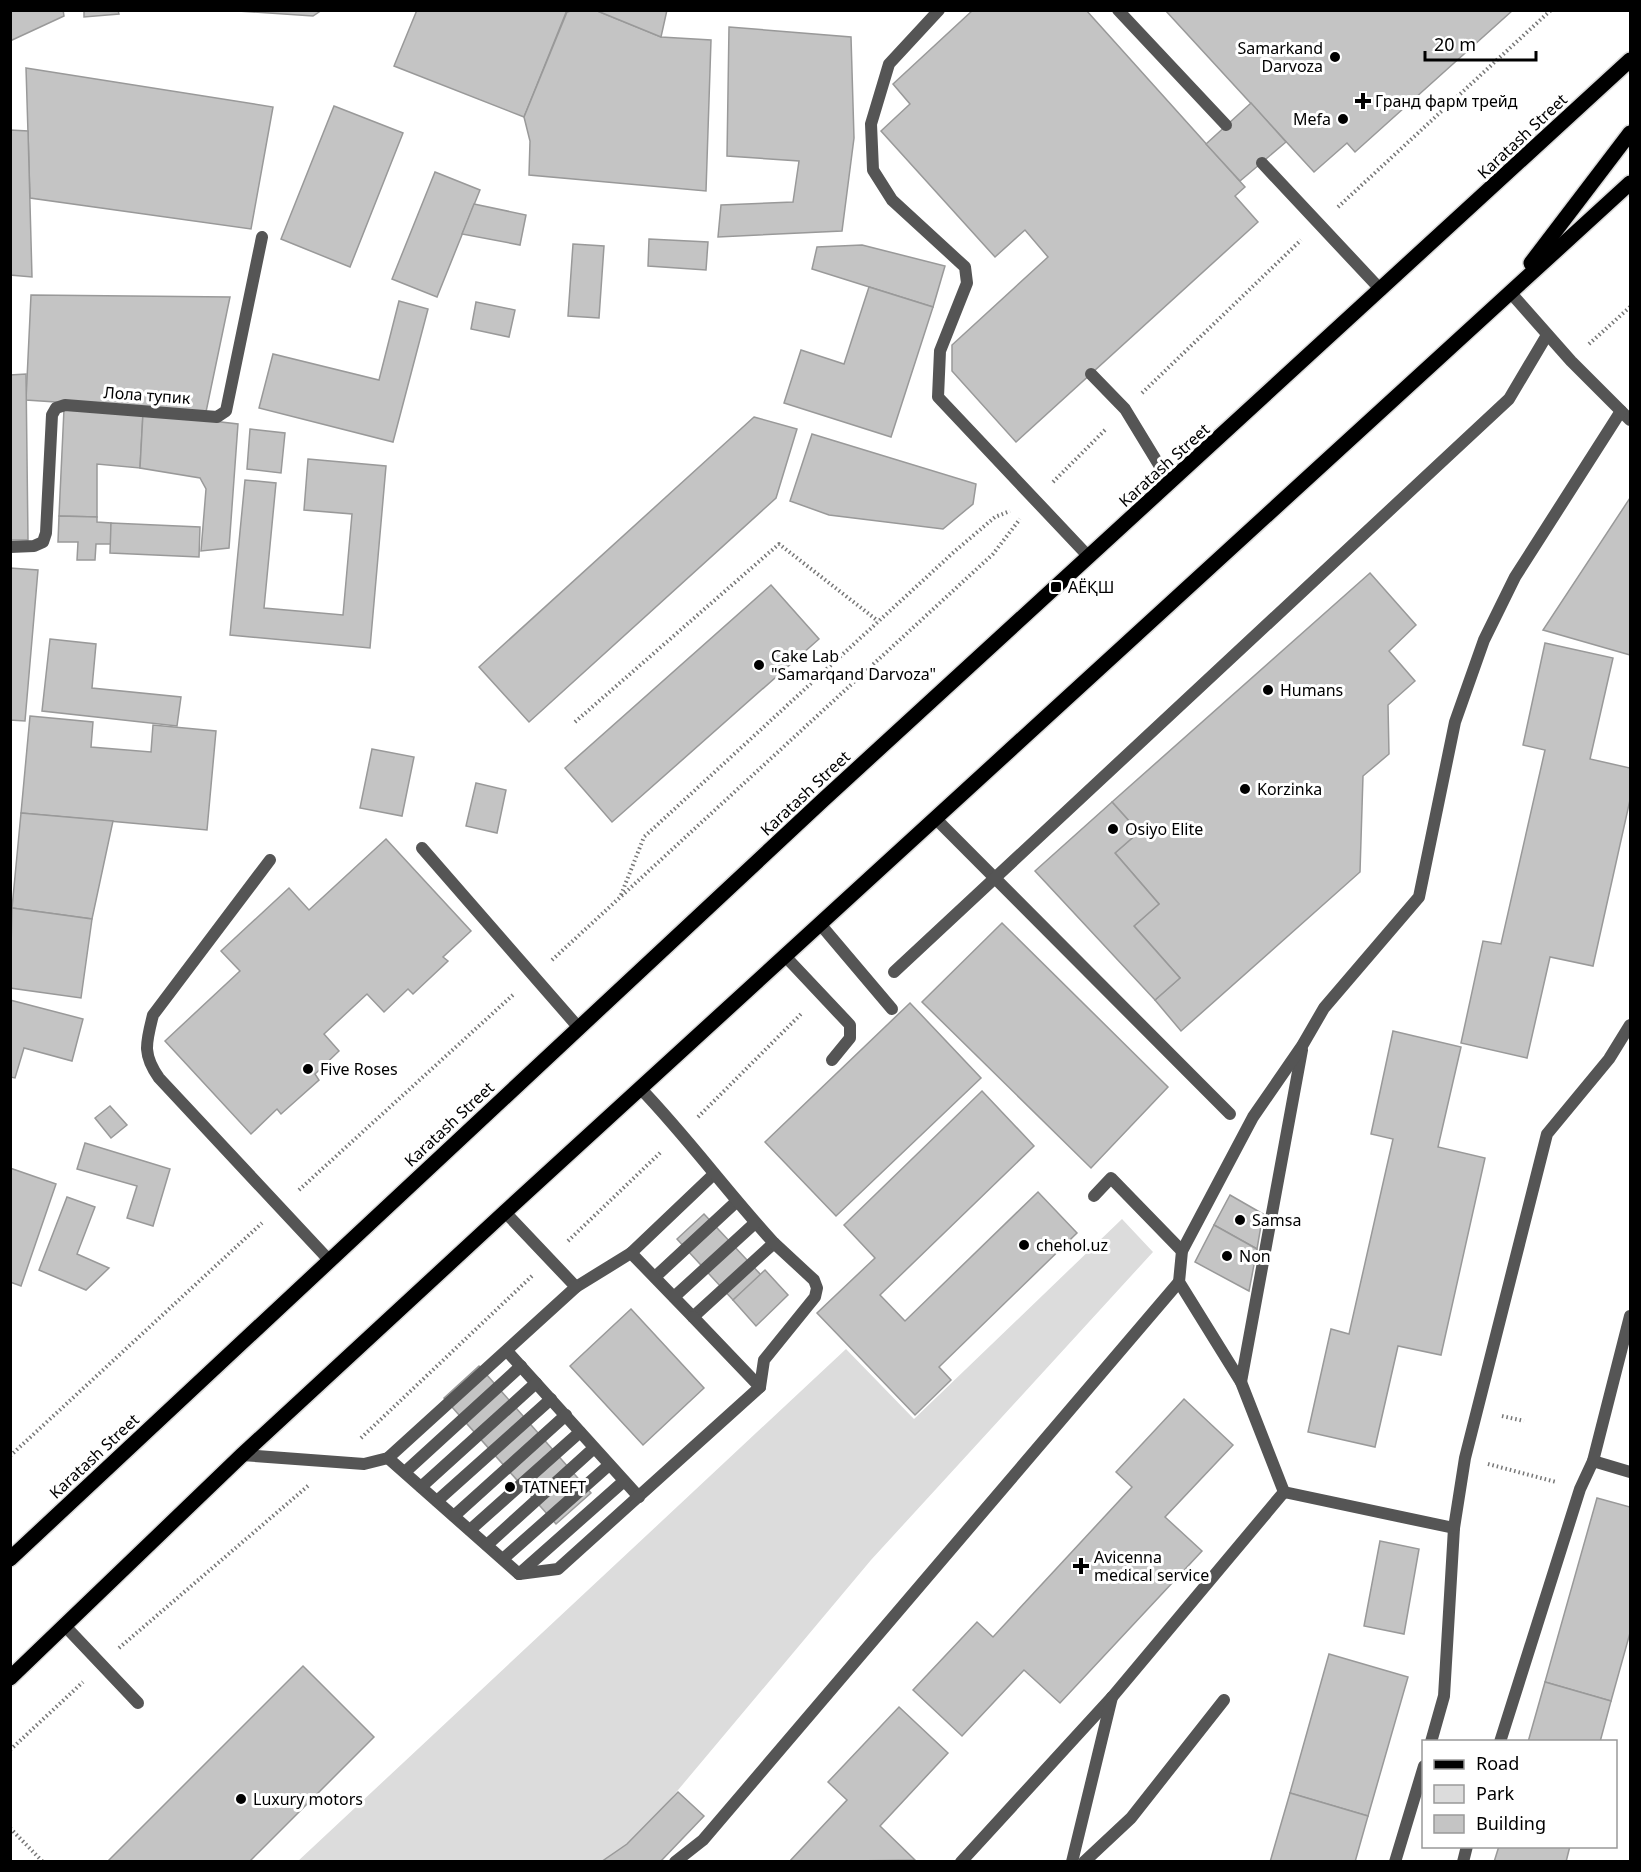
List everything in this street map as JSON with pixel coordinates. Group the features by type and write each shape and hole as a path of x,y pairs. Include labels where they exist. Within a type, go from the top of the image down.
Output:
{"main road":[{"name":"Karatash Street","path":"10,1559 579,1028 1630,60"},
{"path":"1510,292 1630,132"},
{"path":"10,1678 66,1627 242,1455 505,1212 1630,183"}],"street":[{"path":"939,10 889,64 871,124 873,170 892,200 965,267 967,283 940,351 938,397 1089,557"},
{"path":"1118,10 1226,125"},
{"path":"1262,163 1380,290"},
{"name":"Лола тупик","path":"10,547 34,546 43,542 46,533 52,415 56,408 65,405 217,417 226,411 262,237"},
{"path":"1510,292 1630,420"},
{"path":"894,972 1509,399 1547,334"},
{"path":"1091,374 1125,410 1170,483"},
{"path":"675,1862 703,1840 1179,1282 1182,1251 1253,1117 1302,1046 1324,1008 1419,897 1455,722 1484,640 1515,577 1621,411"},
{"path":"935,818 994,880 1230,1113"},
{"path":"422,848 579,1028"},
{"path":"270,860 153,1015 147,1040 147,1061 159,1078 329,1260"},
{"path":"820,924 892,1009"},
{"path":"785,956 850,1025 850,1038 832,1059"},
{"path":"1432,1740 1444,1696 1454,1528 1465,1458 1547,1134 1609,1059 1630,1025"},
{"path":"1241,1382 1302,1046"},
{"path":"519,1574 558,1569 760,1388 764,1360 815,1297 817,1288 814,1280 755,1223 682,1132 641,1089"},
{"path":"242,1455 364,1464 388,1458 576,1287 631,1253 714,1174"},
{"path":"1094,1196 1111,1178 1182,1251"},
{"path":"655,1277 736,1202"},
{"path":"505,1212 576,1287"},
{"path":"674,1297 755,1223"},
{"path":"693,1317 774,1243"},
{"path":"631,1253 760,1388"},
{"path":"1179,1282 1241,1382 1284,1492"},
{"path":"1501,1740 1580,1489 1593,1461 1630,1316"},
{"path":"507,1350 639,1497"},
{"path":"405,1472 522,1366"},
{"path":"421,1487 536,1383"},
{"path":"437,1501 551,1399"},
{"path":"454,1516 566,1415"},
{"path":"471,1530 580,1432"},
{"path":"487,1545 594,1448"},
{"path":"388,1458 519,1574"},
{"path":"1593,1461 1630,1472"},
{"path":"503,1559 609,1465"},
{"path":"519,1574 624,1481"},
{"path":"1284,1492 1454,1528"},
{"path":"961,1862 1113,1696 1284,1492"},
{"path":"66,1627 138,1703"},
{"path":"1072,1862 1113,1696"},
{"path":"1084,1862 1131,1818 1224,1700"},
{"path":"1395,1862 1422,1773"}],"path":[{"path":"10,1455 993,554 1035,500 1210,324 1551,10"},
{"path":"620,897 644,837 878,621 995,517"},
{"path":"575,722 779,544 878,621"},
{"path":"682,1132 820,995"},
{"path":"1514,1471 1580,1489"},
{"path":"12,1832 43,1862"}],"green space":[{"path":"1122,1219 1153,1252 871,1560 647,1827 610,1861 297,1862 846,1349 914,1419"}],"building":[{"path":"10,10 63,10 64,16 10,41"},
{"path":"84,10 118,10 119,14 84,17"},
{"path":"223,10 322,10 313,16"},
{"path":"417,10 567,10 524,117 394,66"},
{"path":"595,10 661,37 711,40 706,191 529,175 530,141 524,117 567,12"},
{"path":"595,10 667,10 661,37"},
{"path":"973,10 1086,10 1245,187 1235,196 1258,222 1016,442 952,371 952,345 1048,257 1025,230 995,257 881,131 910,104 893,84"},
{"name":"Samarkand Darvoza","path":"1165,10 1513,10 1355,152 1347,143 1314,172"},
{"path":"729,27 851,37 854,138 842,231 718,237 721,205 793,202 799,161 727,156"},
{"path":"26,68 273,107 251,229 30,198"},
{"path":"1251,103 1286,142 1240,181 1206,144"},
{"path":"334,106 403,133 350,267 281,239"},
{"path":"10,130 28,131 32,277 10,275"},
{"path":"435,172 480,190 437,297 392,279"},
{"path":"474,204 526,215 520,245 462,234"},
{"path":"649,239 708,242 706,270 648,266"},
{"path":"573,244 604,246 599,318 568,316"},
{"path":"862,245 945,266 933,307 812,269 817,247"},
{"path":"869,287 933,307 891,437 784,403 801,350 844,364"},
{"path":"31,295 230,297 206,412 26,400"},
{"path":"399,301 428,309 393,442 259,408 273,354 379,380"},
{"path":"476,302 515,310 509,337 471,329"},
{"path":"26,374 28,540 10,540 10,375"},
{"path":"64,409 143,413 140,468 97,464 97,517 59,516"},
{"path":"143,413 238,424 229,548 201,551 206,489 200,478 140,468"},
{"path":"754,417 797,429 776,498 529,722 479,667"},
{"path":"250,429 285,433 281,473 247,469"},
{"path":"812,434 976,484 973,504 943,529 829,515 790,501"},
{"path":"308,459 386,466 370,648 230,635 245,480 276,483 264,608 343,615 352,514 304,510"},
{"path":"1630,498 1630,655 1543,630"},
{"path":"59,516 97,517 97,522 111,523 111,544 96,544 95,560 77,560 78,542 58,542"},
{"path":"111,523 200,527 199,557 110,553"},
{"path":"10,568 38,570 25,721 10,720"},
{"name":"Korzinka","path":"1370,573 1416,625 1389,651 1415,681 1388,705 1389,754 1363,776 1360,872 1181,1031 1155,1000 1180,978 1134,926 1159,904 1115,853 1139,832 1112,802"},
{"path":"771,585 819,639 612,822 565,768"},
{"path":"50,639 96,644 92,688 181,697 177,726 42,711"},
{"path":"1545,643 1613,658 1590,759 1630,768 1630,800 1593,966 1550,957 1527,1058 1461,1043 1483,941 1501,944 1545,750 1523,745"},
{"path":"30,716 93,722 91,747 151,752 153,725 216,731 207,830 21,813"},
{"path":"372,749 414,757 402,816 360,808"},
{"path":"476,783 506,790 497,833 466,826"},
{"path":"1112,802 1139,832 1115,853 1159,904 1134,926 1180,978 1155,1000 1035,871"},
{"path":"21,813 113,821 92,919 12,908"},
{"path":"386,839 471,931 443,957 448,961 413,994 408,989 384,1012 367,994 324,1034 339,1051 315,1074 319,1080 281,1114 277,1109 251,1134 165,1041 240,971 221,951 289,888 309,910"},
{"path":"12,908 92,919 81,998 10,988"},
{"path":"1002,923 1168,1087 1091,1168 922,1002"},
{"path":"10,1000 83,1019 72,1061 24,1048 15,1078 10,1077"},
{"path":"910,1003 981,1078 836,1216 765,1142"},
{"path":"1393,1031 1461,1047 1438,1147 1485,1158 1441,1355 1398,1346 1375,1447 1308,1432 1331,1329 1349,1334 1393,1139 1371,1134"},
{"name":"chehol.uz","path":"982,1091 1034,1146 880,1295 905,1321 1038,1192 1077,1233 939,1367 951,1380 915,1415 817,1313 875,1258 844,1225"},
{"path":"110,1106 127,1125 111,1138 95,1118"},
{"path":"85,1143 170,1169 153,1226 127,1218 137,1186 77,1169"},
{"path":"10,1168 56,1184 21,1286 10,1282"},
{"name":"Samsa","path":"1230,1195 1263,1214 1257,1249 1214,1225"},
{"path":"67,1197 95,1207 77,1254 109,1268 86,1290 39,1270"},
{"path":"704,1214 761,1275 733,1300 677,1239"},
{"name":"Non","path":"1214,1225 1257,1249 1249,1291 1195,1262"},
{"path":"765,1270 788,1295 756,1326 733,1300"},
{"path":"631,1309 704,1388 643,1445 570,1366"},
{"path":"479,1366 591,1493 556,1524 444,1398"},
{"path":"1184,1399 1233,1445 1165,1517 1202,1551 1060,1703 1024,1670 962,1736 913,1690 977,1622 993,1637 1132,1487 1116,1472"},
{"path":"1597,1498 1630,1507 1630,1633 1611,1701 1545,1682"},
{"path":"1380,1541 1419,1549 1404,1634 1364,1626"},
{"path":"1329,1654 1408,1677 1368,1816 1290,1793"},
{"name":"Luxury motors","path":"303,1666 374,1737 249,1862 107,1862"},
{"path":"1545,1682 1611,1701 1601,1740 1529,1740"},
{"path":"899,1707 948,1753 880,1826 915,1860 789,1862 847,1800 828,1782"},
{"path":"678,1792 704,1816 660,1862 601,1862 627,1844"},
{"path":"1290,1793 1368,1816 1355,1862 1270,1862"},
{"path":"1498,1848 1570,1848 1566,1862 1494,1862"}],"place":[{"name":"Samarkand Darvoza","path":"1335,57"},
{"name":"Гранд фарм трейд","path":"1363,101"},
{"name":"Mefa","path":"1343,119"},
{"name":"АЁҚШ","path":"1056,587"},
{"name":"Cake Lab \"Samarqand Darvoza\"","path":"759,665"},
{"name":"Humans","path":"1268,690"},
{"name":"Korzinka","path":"1245,789"},
{"name":"Osiyo Elite","path":"1113,829"},
{"name":"Five Roses","path":"308,1069"},
{"name":"Samsa","path":"1240,1220"},
{"name":"chehol.uz","path":"1024,1245"},
{"name":"Non","path":"1227,1256"},
{"name":"TATNEFT","path":"510,1487"},
{"name":"Avicenna medical service","path":"1081,1566"},
{"name":"Luxury motors","path":"241,1799"}]}
